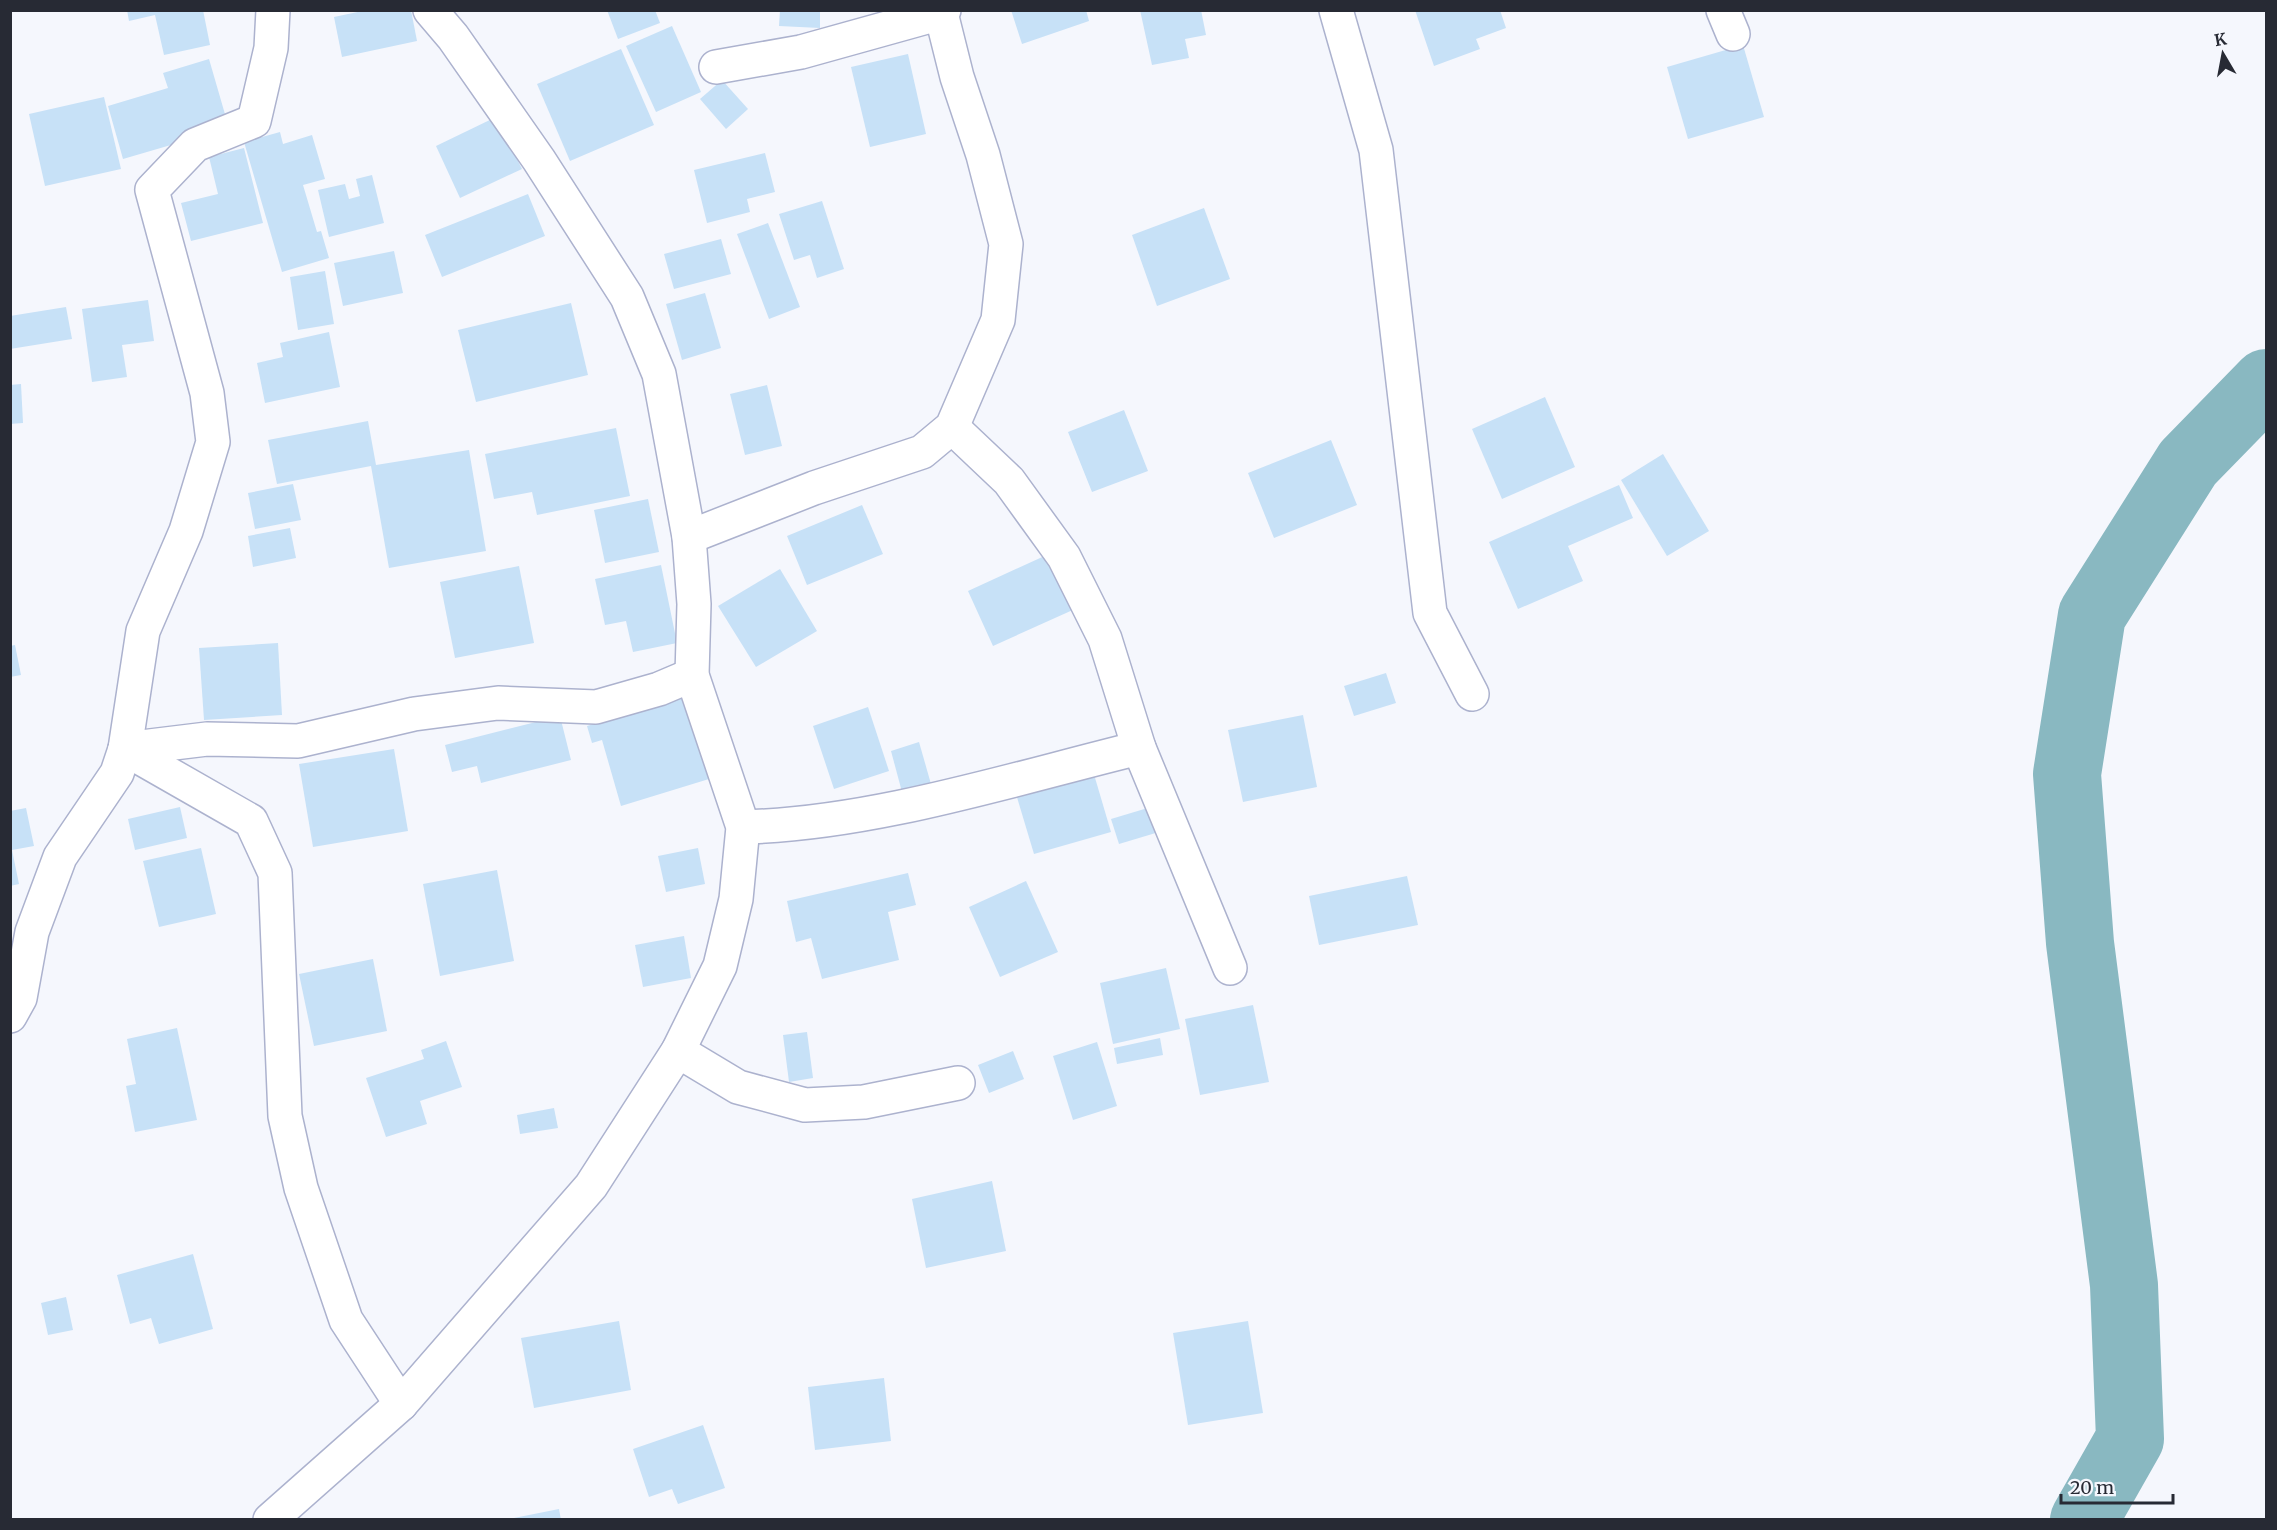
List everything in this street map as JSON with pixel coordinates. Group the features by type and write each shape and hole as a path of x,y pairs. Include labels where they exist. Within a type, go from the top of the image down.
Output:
{"street":[{"path":"10,1016 20,998 32,932 60,857 117,773 125,749 142,631 186,531 213,442 207,393 152,190 195,145 254,121 271,48 273,10"},
{"path":"270,1520 401,1404 591,1186 678,1051 720,966 735,899 743,827 692,675 694,604 689,537 659,374 627,297 539,160 453,37 430,10"},
{"path":"1336,10 1376,150 1430,613 1472,694"},
{"path":"689,537 814,488 921,452 952,427 998,320 1006,244 983,155 957,77 943,12 801,52 716,67"},
{"path":"952,427 1009,481 1064,557 1105,639 1139,748 1230,968"},
{"path":"125,749 207,739 298,741 414,714 498,703 596,707 659,689 692,675"},
{"path":"743,827 785,826 905,805 1139,748"},
{"path":"125,749 251,821 275,873 285,1116 301,1188 346,1320 401,1404"},
{"path":"678,1051 738,1087 805,1105 864,1102 958,1083"}],"building":[{"path":"127,10 203,10 210,45 164,55 155,15 129,21"},
{"path":"367,10 411,10 417,41 342,57 334,17"},
{"path":"607,10 655,10 660,23 618,39"},
{"path":"780,10 820,10 820,28 779,26"},
{"path":"1011,10 1086,10 1089,21 1022,44"},
{"path":"1140,10 1201,10 1206,35 1185,39 1189,58 1152,65"},
{"path":"1415,10 1500,10 1506,28 1476,39 1480,49 1434,66"},
{"path":"672,26 701,92 656,112 626,46"},
{"path":"1743,45 1764,117 1688,139 1667,67"},
{"path":"621,49 654,125 570,161 537,84"},
{"path":"908,54 926,134 870,147 851,67"},
{"path":"209,59 229,128 123,159 108,106 168,88 163,73"},
{"path":"722,80 748,109 726,129 700,99"},
{"path":"104,97 121,169 45,186 29,114"},
{"path":"496,117 522,169 460,198 436,146"},
{"path":"280,132 283,144 312,135 325,179 303,185 317,232 321,231 329,258 282,272 244,142"},
{"path":"244,148 263,223 191,241 181,203 218,194 209,157"},
{"path":"765,153 775,192 747,199 750,212 707,223 694,170"},
{"path":"372,175 384,223 329,237 318,190 345,184 349,199 360,196 356,179"},
{"path":"528,194 545,236 442,277 425,235"},
{"path":"822,201 844,269 817,278 810,255 794,260 779,214"},
{"path":"1204,208 1230,279 1157,306 1132,235"},
{"path":"768,223 800,307 769,319 737,234"},
{"path":"721,239 731,274 674,289 664,254"},
{"path":"394,251 403,293 343,306 334,263"},
{"path":"325,271 334,324 298,330 290,277"},
{"path":"705,293 721,348 682,360 666,304"},
{"path":"148,300 154,341 122,345 127,377 92,382 82,309"},
{"path":"571,303 588,375 476,402 458,330"},
{"path":"66,307 72,339 10,349 10,316"},
{"path":"329,332 340,387 265,403 257,363 283,357 280,343"},
{"path":"21,384 23,423 10,424 10,385"},
{"path":"767,385 782,446 745,455 730,394"},
{"path":"1545,397 1575,467 1502,499 1472,429"},
{"path":"1124,410 1148,471 1092,492 1068,432"},
{"path":"368,421 376,465 469,450 486,551 389,568 371,466 277,484 268,440"},
{"path":"616,428 630,496 537,515 532,492 494,499 485,454"},
{"path":"1331,440 1357,505 1274,538 1248,473"},
{"path":"1663,454 1709,531 1667,556 1621,480"},
{"path":"293,484 301,520 255,529 248,493"},
{"path":"1619,485 1633,518 1568,546 1583,581 1518,609 1489,542"},
{"path":"648,499 659,552 605,563 594,510"},
{"path":"862,505 883,554 807,585 787,536"},
{"path":"290,528 296,558 253,567 248,536"},
{"path":"1051,553 1075,609 993,646 968,591"},
{"path":"661,565 677,643 633,652 626,621 605,625 595,579"},
{"path":"519,566 534,643 455,658 440,582"},
{"path":"780,569 817,631 756,667 718,606"},
{"path":"278,643 282,715 204,720 199,648"},
{"path":"15,645 21,675 10,677 10,646"},
{"path":"1386,673 1396,703 1354,716 1344,686"},
{"path":"685,697 709,779 621,806 602,740 592,743 587,726"},
{"path":"868,707 889,771 834,789 813,726"},
{"path":"1303,715 1317,787 1243,802 1228,730"},
{"path":"560,716 571,760 481,783 477,766 452,772 445,745"},
{"path":"919,742 931,784 902,792 891,751"},
{"path":"394,749 408,831 313,847 299,764"},
{"path":"1093,771 1111,832 1034,854 1016,794"},
{"path":"180,807 187,838 135,850 128,819"},
{"path":"1151,807 1159,832 1119,844 1111,819"},
{"path":"26,808 34,846 12,850 19,884 10,886 10,811"},
{"path":"201,848 216,914 159,927 143,861"},
{"path":"698,848 705,884 666,892 658,856"},
{"path":"497,870 514,961 440,976 423,884"},
{"path":"908,873 916,905 888,912 899,960 822,979 811,938 796,942 787,901"},
{"path":"1407,876 1418,925 1319,945 1309,896"},
{"path":"1026,881 1058,952 1000,977 969,907"},
{"path":"684,936 691,978 643,987 635,945"},
{"path":"373,959 387,1031 314,1046 299,974"},
{"path":"1166,968 1180,1029 1113,1044 1100,983"},
{"path":"1253,1005 1269,1082 1200,1095 1185,1019"},
{"path":"177,1028 197,1120 135,1132 126,1086 136,1084 127,1039"},
{"path":"807,1032 813,1078 789,1082 783,1035"},
{"path":"1160,1038 1163,1055 1117,1064 1114,1048"},
{"path":"446,1041 462,1087 420,1101 427,1124 386,1137 366,1078 424,1059 421,1050"},
{"path":"1097,1042 1117,1106 1073,1120 1053,1056"},
{"path":"1013,1051 1024,1079 989,1093 978,1065"},
{"path":"554,1108 558,1128 520,1134 517,1115"},
{"path":"992,1181 1006,1251 926,1268 912,1199"},
{"path":"193,1254 213,1329 159,1344 151,1318 130,1324 117,1275"},
{"path":"66,1297 73,1330 48,1335 41,1303"},
{"path":"619,1321 631,1390 534,1408 521,1338"},
{"path":"1248,1321 1263,1413 1188,1425 1173,1333"},
{"path":"884,1378 891,1441 815,1450 808,1387"},
{"path":"703,1425 725,1488 678,1504 672,1489 649,1497 633,1449"},
{"path":"559,1509 561,1520 514,1520 514,1518"}],"waterway":[{"path":"2084,1520 2130,1439 2124,1285 2080,943 2067,774 2092,615 2188,463 2266,383"}]}
